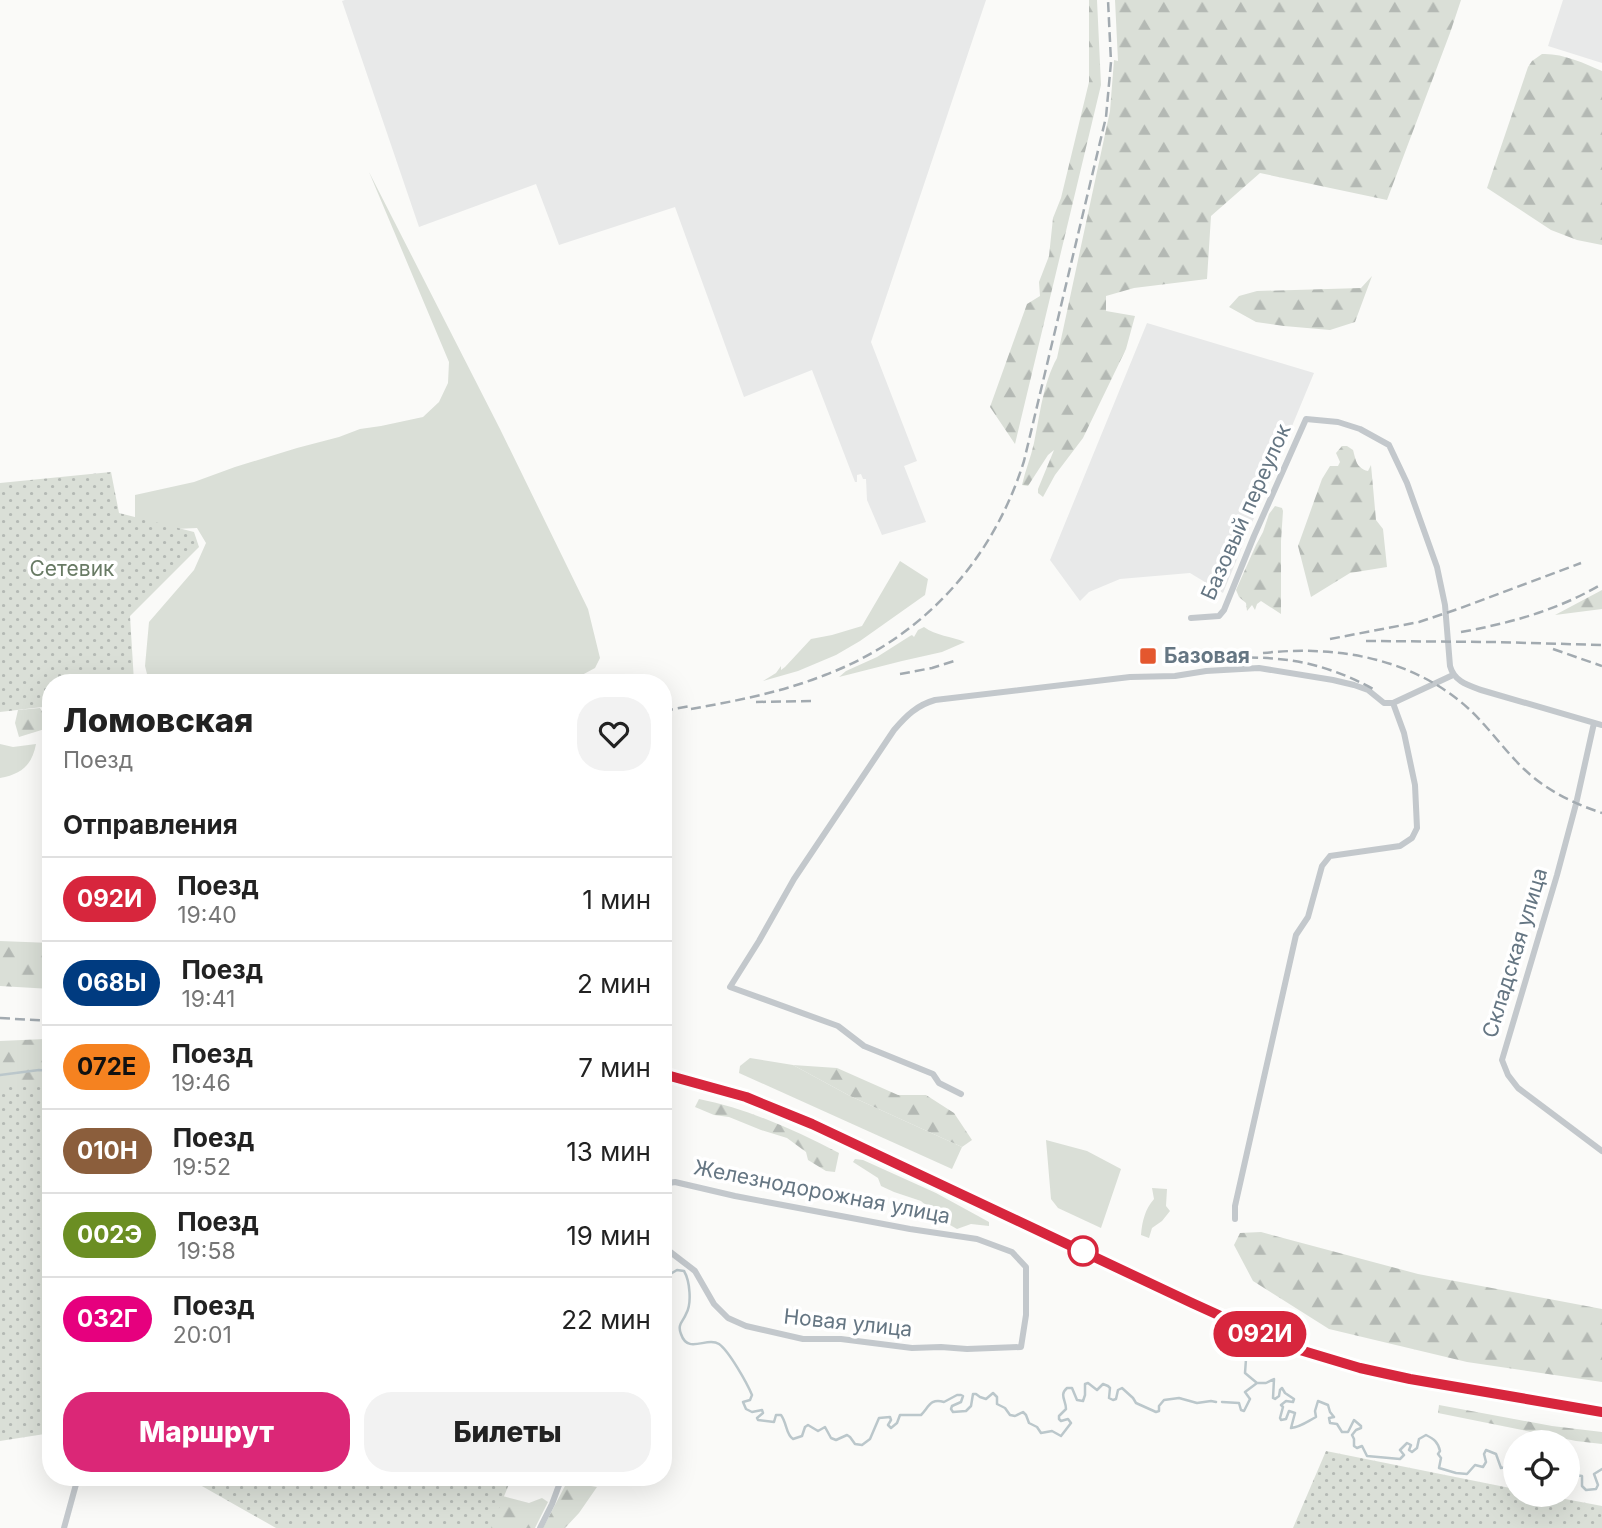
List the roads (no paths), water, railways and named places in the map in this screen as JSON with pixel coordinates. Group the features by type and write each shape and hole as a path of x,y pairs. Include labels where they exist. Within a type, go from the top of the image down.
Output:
{"street":[{"name":"Базовый переулок","path":"1191,618 1219,616 1224,610 1306,419 1338,422 1360,429 1389,445 1407,483 1441,580 1453,675"},
{"path":"961,1094 939,1083 933,1074 864,1046 838,1026 730,987 759,942 793,879 894,730 912,711 935,700 1130,677 1175,676 1259,668 1354,685 1368,690 1384,703 1393,703 1453,675 1481,690 1598,724"},
{"path":"1235,1219 1235,1206 1296,935 1308,917 1322,866 1331,856 1400,846 1412,838 1418,828 1415,785 1404,733 1393,703"},
{"name":"Складская улица","path":"1598,724 1502,1060 1508,1075 1518,1088 1602,1151"},
{"name":"Железнодорожная улица","path":"672,1182 976,1239 1012,1252 1026,1267 1026,1315 1021,1347"},
{"name":"Новая улица","path":"672,1253 695,1271 714,1304 728,1318 746,1326 803,1339 841,1339 912,1348 1021,1347"},
{"path":"64,1528 76,1486"},
{"path":"540,1528 559,1486"}],"waterway":[{"path":"0,1075 42,1070"},
{"path":"672,1273 677,1270 684,1271 688,1281 688,1310 680,1328 684,1340 693,1344 719,1344 752,1395 750,1400 743,1402 746,1409 752,1412 762,1410 758,1420 774,1422 776,1415 781,1415 793,1439 802,1436 808,1425 818,1431 825,1427 831,1438 836,1440 847,1435 855,1444 862,1445 870,1439 879,1418 890,1417 888,1425 891,1428 900,1415 921,1415 936,1401 944,1402 961,1395 961,1402 951,1409 953,1412 966,1411 971,1406 973,1394 986,1399 993,1393 997,1397 997,1404 1005,1408 1010,1415 1023,1412 1029,1423 1041,1433 1052,1431 1061,1436 1071,1423 1068,1419 1059,1419 1066,1409 1063,1395 1065,1391 1072,1388 1077,1400 1083,1401 1085,1384 1088,1383 1097,1390 1103,1384 1108,1386 1109,1398 1113,1400 1122,1388 1136,1403 1156,1412 1164,1400 1179,1398 1197,1403 1216,1402"},
{"path":"1249,1344 1245,1373 1257,1383"},
{"path":"1222,1402 1239,1403 1244,1411 1250,1399 1245,1392 1257,1383 1274,1379 1273,1398 1279,1396 1282,1388 1294,1399 1293,1402 1286,1401 1281,1405 1281,1420 1286,1419 1289,1411 1295,1413 1291,1428 1316,1417 1318,1401 1328,1405 1334,1417 1329,1418 1330,1423 1337,1424 1342,1432 1348,1432 1354,1420 1361,1426 1352,1435 1354,1446 1362,1446 1367,1456 1400,1459 1404,1455 1400,1450 1407,1443 1411,1445 1409,1450 1412,1452 1417,1448 1419,1439 1426,1435 1435,1441 1439,1448 1439,1468 1467,1474 1475,1465 1483,1467 1486,1450 1496,1454 1503,1468"},
{"path":"1580,1476 1582,1486 1586,1490 1596,1489 1598,1485 1594,1474 1602,1469"}],"railway":[{"path":"691,709 742,699 825,675 893,640 923,617 950,591 994,531 1011,497 1024,461 1106,117 1111,62 1108,0"},
{"path":"1330,639 1419,622 1581,563"},
{"path":"1461,632 1534,614 1602,584"},
{"path":"1366,641 1602,645"},
{"path":"1553,649 1602,666"},
{"path":"1263,653 1319,651 1346,654 1373,659 1424,678 1469,709 1535,779 1567,799 1602,813"},
{"path":"1203,659 1272,658 1293,661 1333,671 1377,691"},
{"path":"900,674 954,661"},
{"path":"756,702 815,701"},
{"path":"672,709 690,706"},
{"path":"0,1018 42,1020"},
{"path":"672,1076 746,1097 812,1124 1285,1344 1342,1363 1428,1383 1602,1412"}],"train":[{"name":"092И","path":"672,1076 746,1097 812,1124 1192,1303 1300,1350 1360,1368 1410,1379 1602,1412"}],"place":[{"name":"Базовая","path":"1148,656"}],"park label":[{"name":"Сетевик","path":"72,569"}]}
